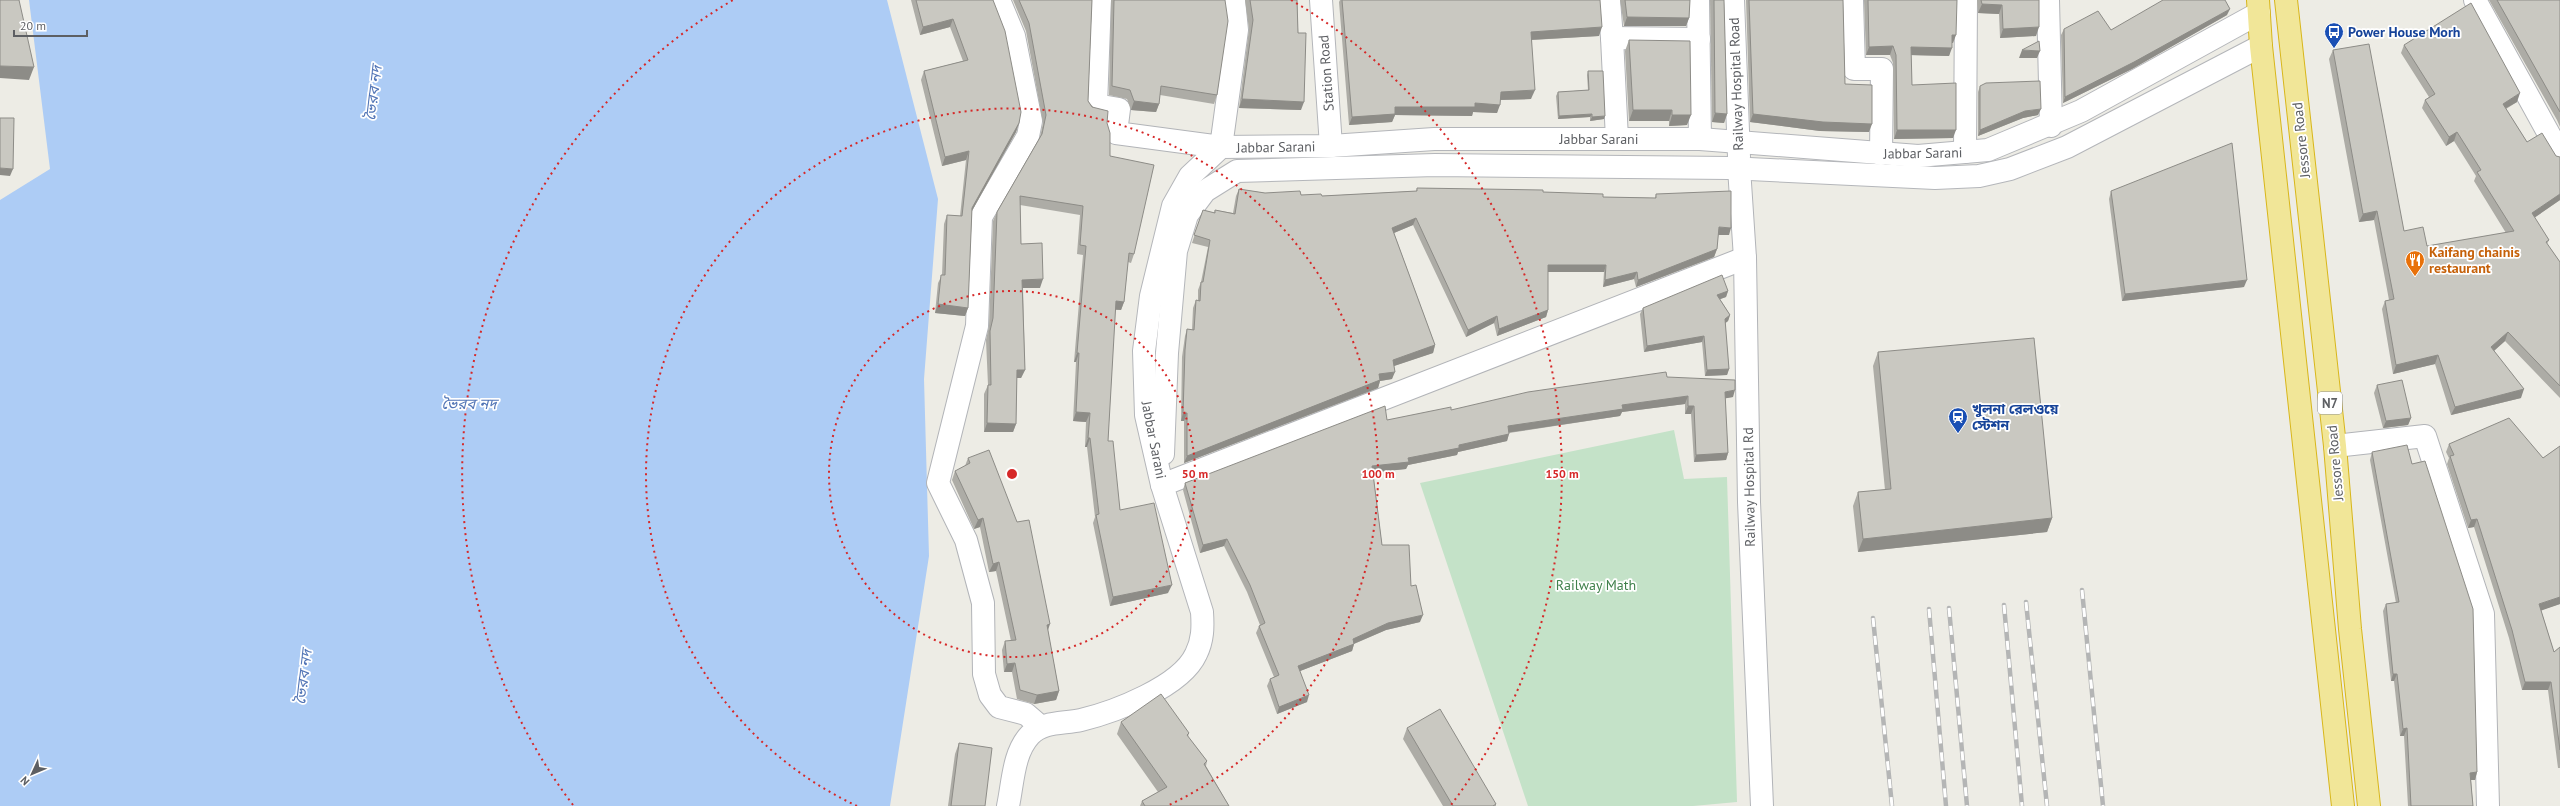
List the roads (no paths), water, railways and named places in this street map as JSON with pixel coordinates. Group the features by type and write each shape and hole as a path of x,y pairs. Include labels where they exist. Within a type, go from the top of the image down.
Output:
{"highway":[{"path":"2258,6 2281,0"},
{"name":"Jessore Road","path":"2286,0 2334,446 2350,629 2370,806"},
{"name":"N7","path":"2258,6 2260,46 2343,806"}],"street":[{"path":"999,0 1014,36 1031,121 1028,136 981,217 977,326 938,483 966,540 982,602 984,674 990,695 999,707 1026,714 1040,726"},
{"path":"1100,0 1096,105 1119,109 1116,133 1221,147 1237,30 1234,0"},
{"name":"Station Road","path":"1321,0 1331,146"},
{"path":"1609,0 1617,139"},
{"path":"1698,0 1700,139"},
{"name":"Railway Hospital Road","path":"1733,0 1739,168"},
{"path":"1852,0 1854,69 1882,69 1881,154"},
{"path":"1965,152 1966,0"},
{"path":"2048,0 2051,126"},
{"path":"2474,0 2560,154"},
{"name":"Jabbar Sarani","path":"1162,486 1146,415 1144,352 1151,296 1173,206 1190,176 1221,147 1331,146 1434,139 1700,139 1918,156 1988,150 2051,126 2081,111 2258,6"},
{"path":"1612,38 1699,40"},
{"name":"Jabbar Sarani","path":"1162,486 1167,353 1176,251 1187,215 1205,191 1236,171 1436,165 1739,168 1935,178 1979,176 2010,169 2041,159 2106,128 2260,46"},
{"name":"Railway Hospital Rd","path":"1739,168 1745,258 1749,502 1762,806"},
{"path":"1008,806 1020,748 1040,726 1094,717 1151,694 1185,670 1196,654 1203,632 1202,612 1162,486 1745,258"},
{"path":"2334,446 2425,436 2483,614 2488,806"}],"water":[{"name":"ভৈরব নদ","path":"29,0 887,0 938,199 924,379 929,556 890,806 0,806 0,200 50,169"}],"railway":[{"path":"2082,590 2103,806"},
{"path":"2026,602 2047,806"},
{"path":"2004,605 2022,806"},
{"path":"1949,608 1967,806"},
{"path":"1929,609 1946,806"},
{"path":"1873,618 1892,806"}],"place":[{"name":"Power House Morh","path":"2334,49"},
{"name":"Kaifang chainis restaurant","path":"2415,277"},
{"name":"খুলনা রেলওয়ে স্টেশন","path":"1958,434"}],"park label":[{"name":"Railway Math","path":"1596,585"}]}
